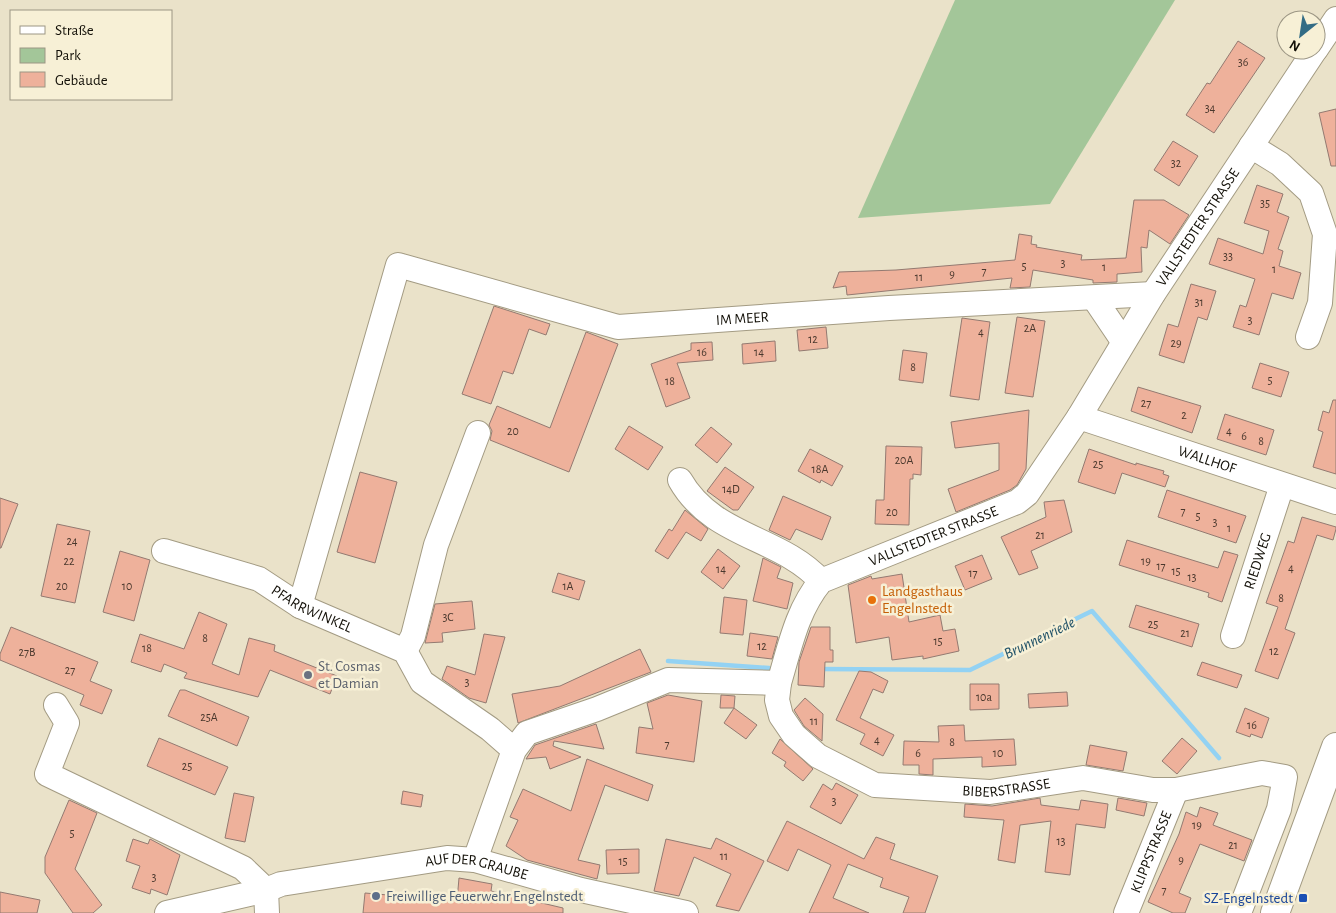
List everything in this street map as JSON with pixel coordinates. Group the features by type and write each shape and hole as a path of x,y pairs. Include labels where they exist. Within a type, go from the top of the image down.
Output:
{"main road":[{"path":"1275,913 1328,791 1336,747"}],"street":[{"name":"VALLSTEDTER STRASSE","path":"1326,34 1336,19"},
{"name":"VALLSTEDTER STRASSE","path":"821,581 1017,502 1027,494 1079,417 1153,294 1309,60"},
{"path":"1252,146 1280,164 1311,193 1325,234 1320,303 1308,337"},
{"name":"IM MEER","path":"300,606 398,265 618,327 889,308 1153,294"},
{"path":"1094,298 1123,341"},
{"name":"WALLHOF","path":"1079,417 1336,502"},
{"path":"478,433 436,545 413,636 405,651 422,682 490,729 514,750"},
{"path":"474,860 514,750 527,733 596,709 668,680 780,683 798,616 808,596 821,581 796,559 734,530 717,519 692,498 680,480"},
{"name":"RIEDWEG","path":"1232,636 1282,485"},
{"name":"PFARRWINKEL","path":"164,551 259,579 300,606 405,651"},
{"name":"BIBERSTRASSE","path":"780,683 777,700 782,716 794,735 818,756 875,785 990,792 1083,778 1153,790 1176,790 1262,773 1285,777 1279,809 1240,913"},
{"path":"56,705 67,723 47,774 154,827 244,868 267,902"},
{"name":"KLIPPSTRASSE","path":"1126,913 1176,790"},
{"name":"AUF DER GRAUBE","path":"167,913 267,902 281,884 447,858 474,860 581,890 686,913"}],"green space":[{"path":"955,0 1175,0 1050,204 858,218"}],"building":[{"path":"1238,41 1265,58 1214,133 1186,115 1207,83 1210,84"},
{"path":"1336,109 1336,166 1331,166 1319,113"},
{"path":"1173,141 1198,156 1179,186 1154,170"},
{"path":"1257,185 1283,194 1277,212 1289,217 1278,249 1283,251 1279,266 1301,273 1293,299 1272,293 1259,335 1233,327 1240,305 1246,307 1255,279 1209,264 1218,238 1263,254 1269,231 1244,223"},
{"path":"1134,200 1164,200 1189,215 1170,244 1149,230 1147,248 1141,247 1142,272 1117,274 1117,282 1093,283 1093,280 1033,270 1030,287 1010,288 1012,278 847,295 846,286 833,288 839,272 896,270 1015,260 1019,234 1032,236 1031,244 1037,245 1036,247 1082,255 1081,260 1126,258"},
{"path":"1191,284 1216,291 1207,320 1198,317 1184,363 1159,355 1168,324 1178,327"},
{"path":"494,306 550,324 546,335 529,329 513,374 503,371 491,404 462,394"},
{"path":"1017,317 1045,321 1033,397 1005,393"},
{"path":"962,318 990,322 979,400 950,396"},
{"path":"826,327 828,348 799,351 797,330"},
{"path":"586,332 618,344 569,472 490,440 492,431 489,425 497,406 550,428"},
{"path":"775,341 776,361 743,364 742,344"},
{"path":"712,342 713,360 677,363 690,398 666,407 651,364 691,350 691,343"},
{"path":"903,350 927,353 923,383 899,380"},
{"path":"1260,363 1289,372 1281,397 1252,388"},
{"path":"1138,387 1201,406 1192,433 1131,411"},
{"path":"1333,400 1336,400 1336,474 1313,467 1323,432 1318,430 1323,411 1329,413"},
{"path":"1029,410 1026,469 1017,485 1010,490 956,512 948,489 999,470 999,443 955,448 951,422"},
{"path":"1225,414 1274,430 1266,455 1217,439"},
{"path":"629,426 663,447 648,470 615,449"},
{"path":"711,427 732,444 717,463 695,445"},
{"path":"886,446 922,447 921,475 913,474 913,479 910,479 909,525 875,524 876,500 884,500"},
{"path":"810,449 843,466 832,486 821,480 820,483 798,471"},
{"path":"1089,449 1136,465 1136,463 1164,471 1163,474 1169,476 1165,487 1122,473 1115,494 1078,482"},
{"path":"725,467 754,487 738,510 733,510 707,491"},
{"path":"360,472 397,482 375,563 337,552"},
{"path":"1167,490 1246,516 1236,543 1158,517"},
{"path":"783,496 831,517 822,540 796,529 790,540 769,530"},
{"path":"0,498 18,504 1,548 0,548"},
{"path":"1064,500 1072,532 1031,551 1038,568 1019,575 1001,537 1046,517 1044,502"},
{"path":"685,510 708,529 701,541 686,532 668,559 655,551 669,529 672,531"},
{"path":"1302,517 1336,527 1336,529 1333,540 1317,535 1285,629 1295,633 1278,679 1255,671 1278,607 1266,603 1288,541 1294,543"},
{"path":"57,524 90,531 75,603 41,596"},
{"path":"1127,540 1218,568 1224,551 1238,555 1222,602 1208,597 1209,593 1119,565"},
{"path":"718,549 740,566 723,589 701,572"},
{"path":"120,551 150,560 134,621 103,612"},
{"path":"982,555 992,579 965,590 955,566"},
{"path":"763,558 781,567 777,578 793,583 787,609 753,601"},
{"path":"558,573 585,581 579,600 552,592"},
{"path":"902,574 909,622 940,615 943,631 955,629 959,651 923,659 923,656 892,660 889,637 856,643 848,585 871,576 872,579"},
{"path":"724,597 747,600 743,635 720,633"},
{"path":"472,601 475,629 442,633 443,642 425,643 435,604"},
{"path":"1136,605 1199,624 1192,647 1129,627"},
{"path":"199,612 227,624 212,664 239,675 249,638 275,645 274,651 337,676 330,694 270,670 258,697 184,678 187,673 164,664 161,672 131,662 140,634 184,649"},
{"path":"11,627 98,662 90,681 112,690 102,714 80,705 84,695 0,660 0,654"},
{"path":"811,627 830,627 830,650 833,650 833,662 825,662 824,687 798,685 799,662"},
{"path":"750,633 778,637 772,659 747,656"},
{"path":"484,634 505,637 486,703 469,698 442,679 447,666 475,675"},
{"path":"640,649 651,672 518,723 512,694 560,686"},
{"path":"1202,662 1242,675 1237,688 1197,675"},
{"path":"859,671 871,672 888,681 883,693 873,689 860,718 894,735 883,756 860,744 865,734 836,720"},
{"path":"970,684 999,684 999,709 970,710"},
{"path":"180,690 185,690 249,717 237,746 168,716"},
{"path":"1067,692 1068,706 1029,708 1028,694"},
{"path":"668,695 702,701 694,762 636,753 639,727 653,729 647,703"},
{"path":"721,695 735,696 734,708 720,708"},
{"path":"805,698 823,714 822,741 804,726 794,710"},
{"path":"734,708 757,725 746,739 724,723"},
{"path":"1245,708 1269,718 1262,738 1251,734 1250,737 1236,732"},
{"path":"596,724 604,749 554,741 553,746 581,757 550,769 546,757 526,759 535,745"},
{"path":"964,725 965,741 1014,739 1016,765 982,767 982,757 933,759 933,775 919,774 919,765 903,765 904,741 939,742 938,726"},
{"path":"159,738 228,767 215,795 147,766"},
{"path":"1182,738 1197,751 1177,774 1162,761"},
{"path":"780,739 813,769 803,781 784,766 786,762 772,753"},
{"path":"1090,745 1127,752 1123,771 1086,765"},
{"path":"587,759 653,785 648,801 605,785 578,860 600,865 597,879 527,860 506,846 518,820 510,817 523,789 571,811"},
{"path":"836,783 858,795 841,824 810,807 823,784 832,790"},
{"path":"403,791 423,795 421,807 401,804"},
{"path":"234,793 254,797 245,842 225,838"},
{"path":"1040,798 1041,805 1079,810 1081,800 1108,804 1105,828 1076,824 1070,875 1045,872 1051,821 1020,825 1015,863 998,860 1004,820 964,817 965,804 992,806"},
{"path":"1118,798 1147,803 1144,816 1116,810"},
{"path":"69,800 97,813 75,869 102,905 93,913 73,913 45,873 45,857"},
{"path":"1200,807 1218,813 1213,825 1252,840 1244,861 1200,844 1179,893 1191,898 1185,913 1173,913 1148,902 1179,834 1186,812 1197,817"},
{"path":"787,821 864,859 876,837 895,844 890,859 938,876 925,913 903,913 909,897 880,887 883,878 848,864 833,898 869,913 809,913 831,865 798,849 788,871 767,861"},
{"path":"716,838 764,861 739,911 716,906 731,874 694,857 679,896 654,891 666,839 711,849"},
{"path":"133,839 148,844 150,839 180,855 167,895 151,889 150,894 132,888 140,866 126,861"},
{"path":"639,849 639,873 607,874 606,850"},
{"path":"459,878 492,884 491,891 563,908 563,913 363,913 365,893 457,901"},
{"path":"0,892 40,900 37,913 0,913"}],"waterway":[{"name":"Brunnenriede","path":"820,669 970,670 1092,611 1219,758"},
{"name":"Brunnenriede","path":"668,661 769,668"}],"place":[{"name":"Landgasthaus Engelnstedt","path":"872,600"},
{"name":"St. Cosmas et Damian","path":"308,675"},
{"name":"Freiwillige Feuerwehr Engelnstedt","path":"376,896"},
{"name":"SZ-Engelnstedt","path":"1303,898"}]}
